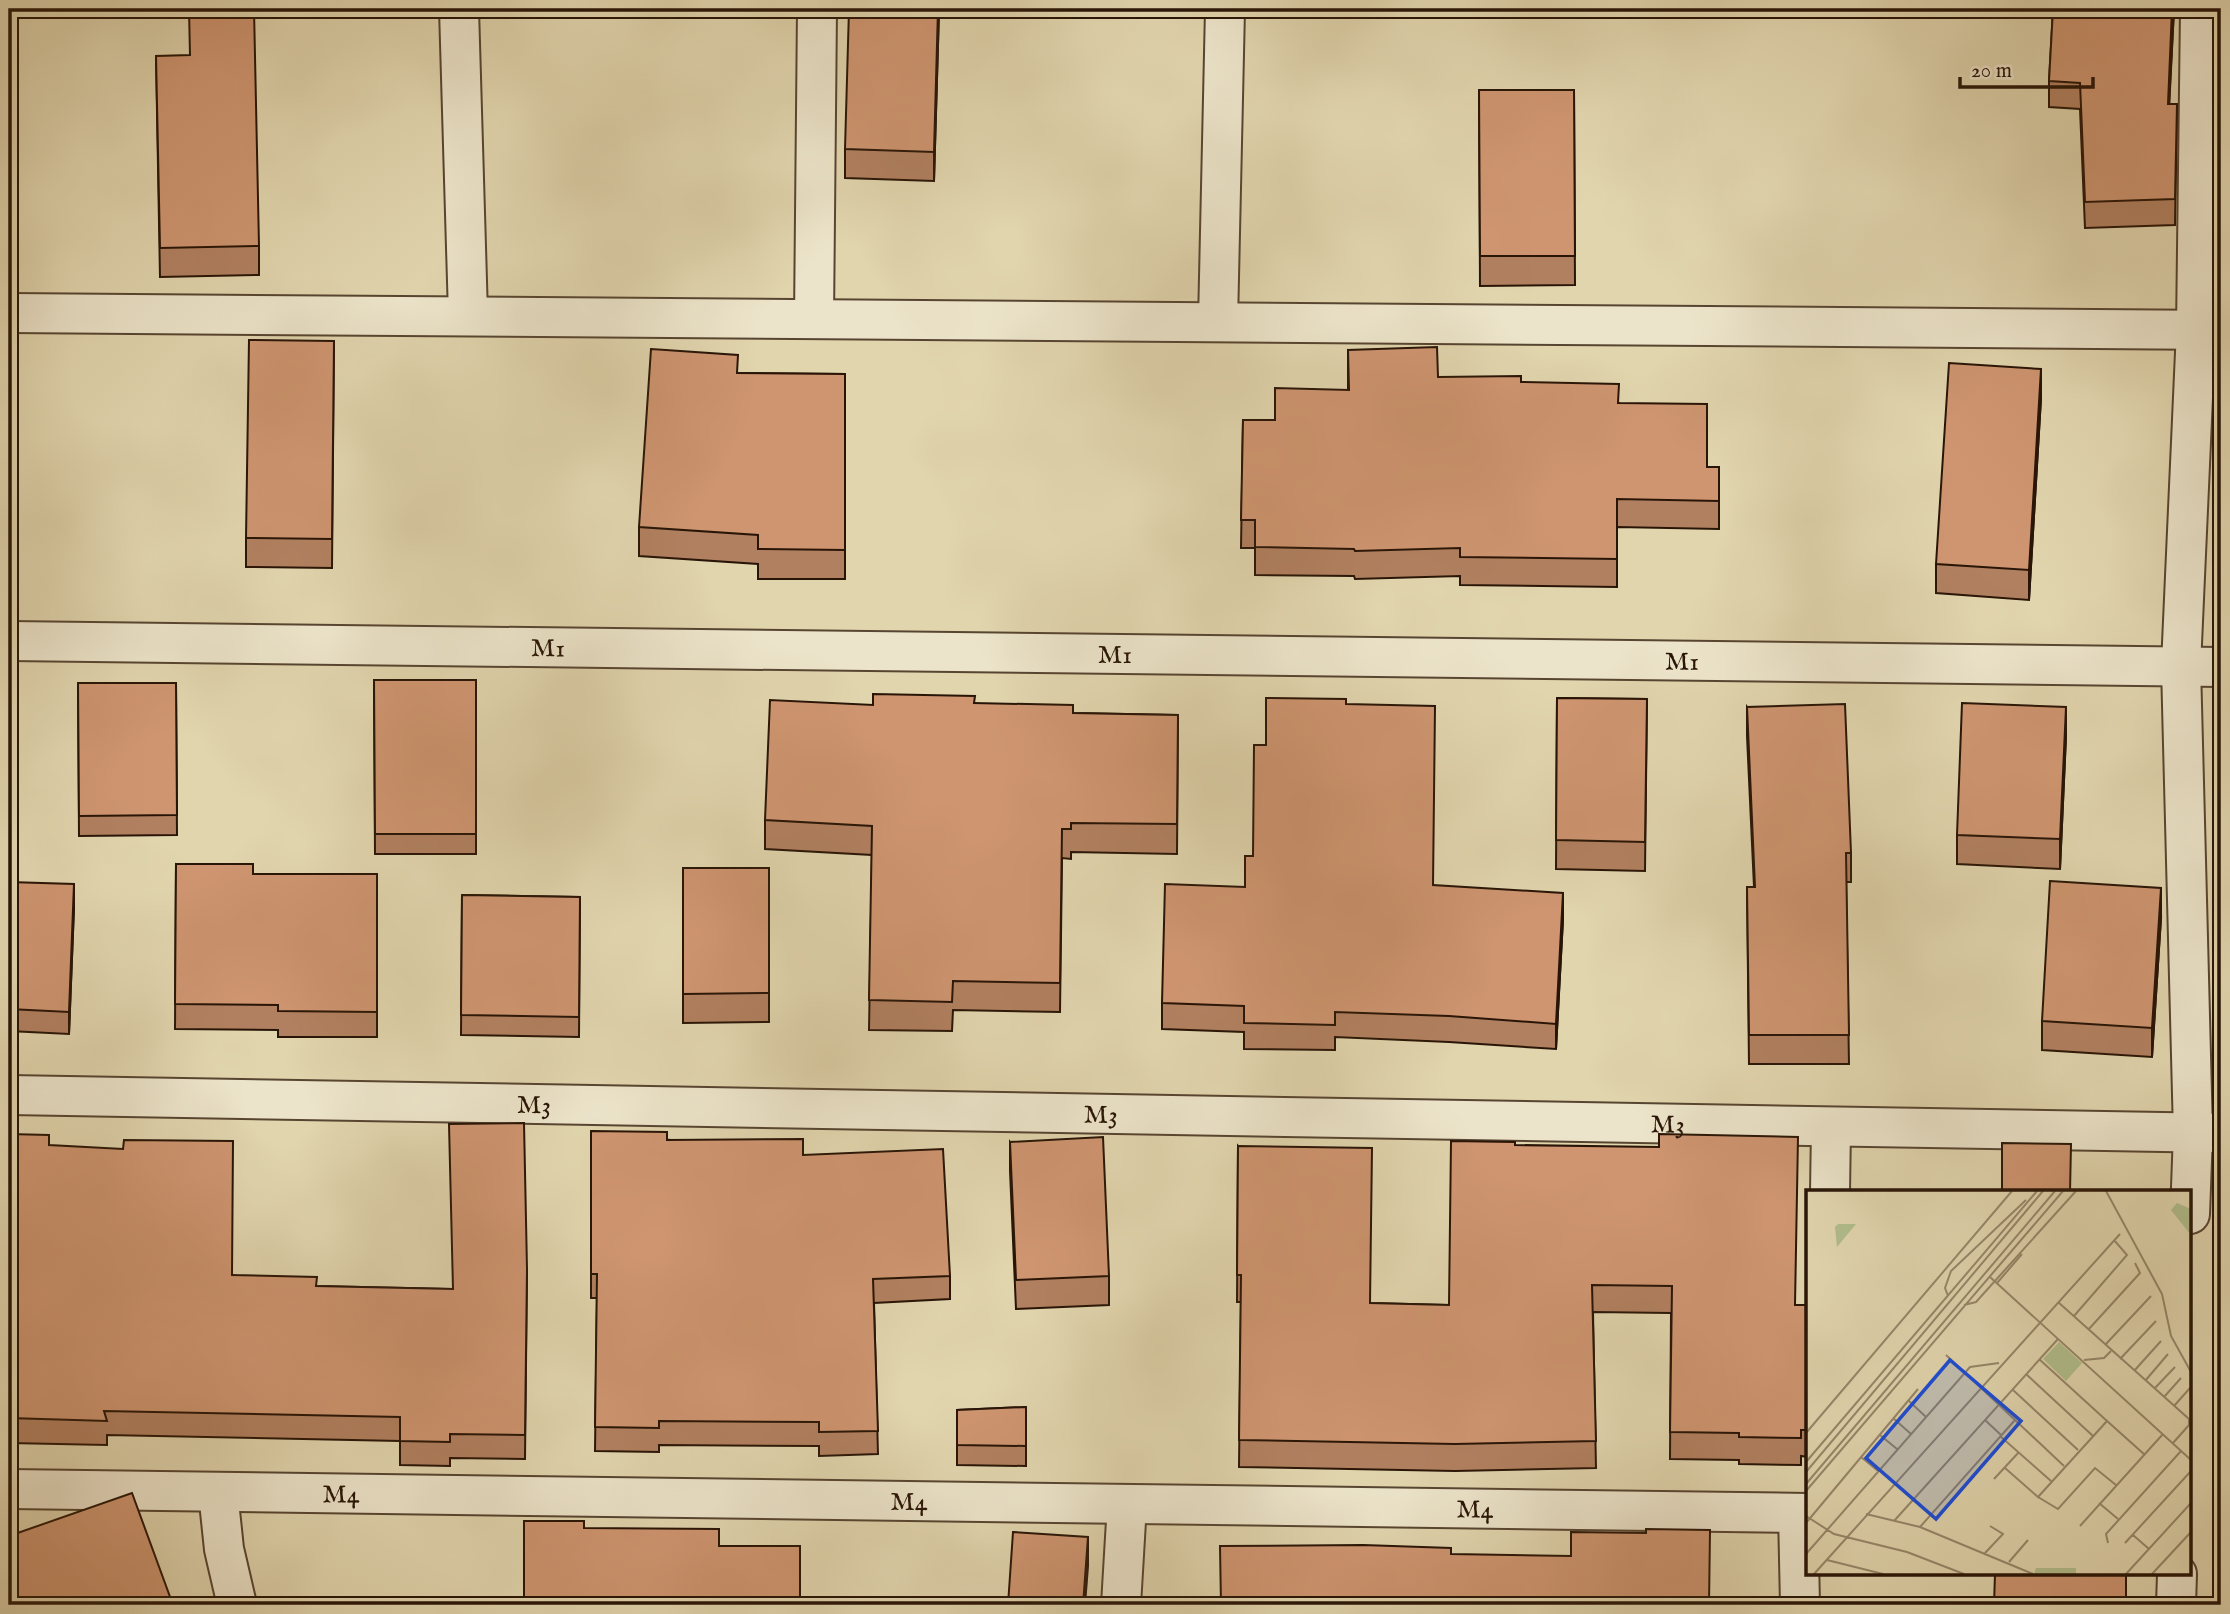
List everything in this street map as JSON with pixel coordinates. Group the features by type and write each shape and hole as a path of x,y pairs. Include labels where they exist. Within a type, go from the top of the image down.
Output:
{"street":[{"path":"459,9 468,315"},
{"path":"814,319 817,9"},
{"path":"1218,322 1225,9"},
{"path":"2192,1204 2207,1133 2181,666 2208,330 2200,9"},
{"path":"9,313 2208,330"},
{"name":"M1","path":"9,640 2221,667"},
{"name":"M3","path":"9,1095 2207,1133"},
{"path":"1830,1190 1831,1127"},
{"name":"M4","path":"9,1489 1803,1513"},
{"path":"218,1492 224,1549 237,1605"},
{"path":"1121,1605 1127,1504"},
{"path":"1800,1605 1803,1513"},
{"path":"2176,1605 2177,1576"}],"building":[{"path":"189,9 254,9 259,246 160,248 156,56 190,55"},
{"path":"849,9 938,9 934,152 845,149"},
{"path":"2053,9 2172,9 2168,104 2177,104 2175,199 2085,202 2080,83 2049,81"},
{"path":"1479,90 1574,90 1575,256 1480,256"},
{"path":"2220,92 2221,271 2218,271"},
{"path":"249,340 334,341 332,539 246,538"},
{"path":"1437,347 1438,377 1521,376 1521,382 1619,384 1618,403 1707,404 1707,467 1719,467 1719,501 1617,499 1617,559 1460,557 1460,548 1355,551 1255,547 1255,520 1241,520 1243,420 1275,420 1275,388 1349,390 1348,350"},
{"path":"651,349 738,355 737,373 845,374 845,550 758,549 758,535 639,527"},
{"path":"1949,363 2041,369 2029,570 1936,564"},
{"path":"374,680 476,680 476,834 375,834"},
{"path":"78,683 176,683 177,815 79,816"},
{"path":"873,694 975,696 974,703 1073,705 1073,713 1178,715 1177,824 1071,823 1071,829 1062,829 1060,983 953,981 952,1002 869,1000 872,826 765,820 770,700 873,705"},
{"path":"1266,698 1346,699 1346,704 1435,706 1433,885 1563,893 1556,1024 1449,1016 1335,1012 1335,1025 1244,1023 1244,1006 1162,1003 1165,884 1245,887 1245,856 1253,856 1254,745 1266,745"},
{"path":"1557,698 1647,699 1645,842 1556,840"},
{"path":"1962,703 2066,707 2060,839 1957,835"},
{"path":"1845,704 1851,853 1846,853 1849,1035 1749,1035 1747,887 1755,887 1747,707"},
{"path":"176,864 253,864 253,874 377,874 377,1012 278,1011 278,1005 175,1004"},
{"path":"683,868 769,868 769,993 683,994"},
{"path":"2050,881 2161,888 2152,1028 2042,1021"},
{"path":"9,882 74,884 69,1012 9,1009"},
{"path":"462,895 580,897 579,1017 461,1015"},
{"path":"524,1123 527,1269 525,1435 450,1434 450,1442 400,1441 400,1417 104,1411 107,1421 9,1418 9,1134 49,1135 49,1145 123,1149 124,1140 233,1141 232,1275 317,1277 316,1286 453,1289 449,1124"},
{"path":"591,1131 667,1132 667,1140 803,1139 803,1155 943,1149 950,1276 873,1279 878,1431 819,1432 819,1422 659,1421 659,1428 595,1427 597,1274 591,1274"},
{"path":"1659,1134 1798,1137 1795,1305 1806,1305 1806,1430 1801,1430 1801,1438 1739,1437 1739,1433 1670,1432 1672,1286 1592,1285 1596,1441 1455,1444 1239,1440 1241,1275 1237,1275 1238,1146 1372,1148 1370,1303 1449,1305 1451,1141 1515,1142 1515,1145 1659,1147"},
{"path":"1103,1137 1109,1276 1016,1280 1010,1142"},
{"path":"2002,1143 2071,1144 2070,1190 2002,1190"},
{"path":"1026,1407 1026,1446 957,1445 957,1410"},
{"path":"132,1493 173,1605 9,1605 9,1536"},
{"path":"524,1521 584,1521 584,1528 719,1529 719,1546 800,1546 800,1605 524,1605"},
{"path":"1646,1529 1710,1530 1709,1605 1221,1605 1220,1546 1363,1545 1451,1548 1451,1554 1571,1556 1571,1532 1646,1533"},
{"path":"1013,1532 1088,1537 1083,1605 1008,1605"},
{"path":"1995,1576 2126,1576 2126,1605 1994,1605"}]}
